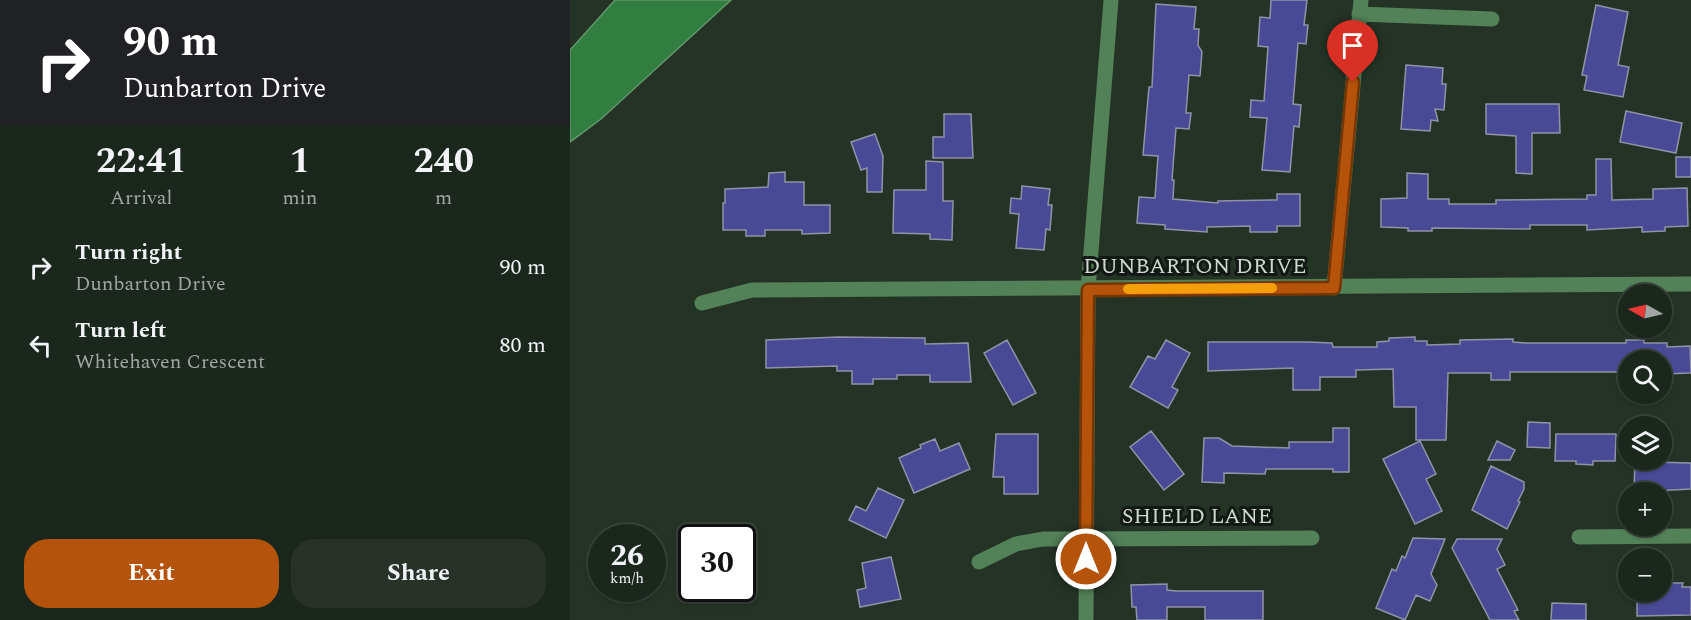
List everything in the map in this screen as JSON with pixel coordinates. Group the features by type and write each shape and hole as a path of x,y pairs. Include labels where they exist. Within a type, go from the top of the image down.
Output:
{"street":[{"path":"1086,620 1088,290 1111,0"},
{"path":"1334,288 1360,7 1492,19"},
{"name":"DUNBARTON DRIVE","path":"702,303 752,290 1088,290 1691,284"},
{"path":"1579,537 1691,536"},
{"name":"SHIELD LANE","path":"979,562 1016,543 1043,539 1311,538"}],"shaded area":[{"path":"615,0 731,0 601,119 570,142 570,50"}],"building":[{"path":"1271,0 1307,0 1304,25 1308,25 1306,44 1298,43 1293,104 1301,105 1299,127 1294,126 1290,172 1262,170 1267,118 1250,117 1251,100 1264,101 1268,47 1258,46 1260,17 1270,18"},
{"path":"1156,4 1196,7 1194,29 1199,29 1198,45 1202,52 1200,76 1189,75 1186,113 1191,113 1189,129 1176,128 1172,180 1174,180 1173,199 1218,203 1218,201 1277,200 1277,194 1300,194 1300,226 1277,226 1277,232 1250,232 1250,226 1207,227 1207,232 1165,229 1165,225 1137,223 1139,197 1155,198 1158,156 1143,155 1149,87 1152,87"},
{"path":"1596,5 1628,12 1618,65 1629,67 1623,97 1584,90 1587,76 1582,75"},
{"path":"1406,65 1443,68 1442,84 1446,84 1444,110 1435,109 1438,121 1431,120 1430,131 1401,129"},
{"path":"1486,104 1559,104 1560,133 1532,133 1532,174 1516,173 1516,136 1486,134"},
{"path":"1626,111 1682,123 1676,153 1620,142"},
{"path":"944,114 971,114 973,158 933,158 933,137 944,137"},
{"path":"875,134 883,156 882,192 867,192 867,168 861,170 851,142"},
{"path":"1676,157 1691,157 1691,177 1676,177"},
{"path":"1596,159 1611,159 1612,200 1653,199 1653,189 1687,188 1688,226 1665,227 1665,231 1642,232 1642,227 1587,230 1587,225 1530,225 1530,229 1432,228 1432,231 1408,231 1408,228 1381,227 1381,199 1407,198 1407,173 1428,174 1428,199 1449,199 1449,204 1496,204 1496,200 1587,199 1587,195 1596,195"},
{"path":"926,161 943,162 943,201 953,201 952,240 930,239 930,234 893,233 894,190 926,190"},
{"path":"785,172 785,182 804,182 804,205 830,205 830,233 802,234 802,230 765,230 765,236 746,236 746,230 723,230 725,189 768,187 769,173"},
{"path":"1022,186 1050,189 1048,205 1052,205 1050,230 1046,229 1044,250 1016,248 1019,214 1010,213 1011,198 1021,199"},
{"path":"838,337 925,338 925,344 968,343 971,382 930,382 930,375 897,375 897,379 873,379 873,384 852,384 852,371 837,371 837,366 766,368 766,340"},
{"path":"1415,337 1415,341 1427,341 1427,345 1460,344 1460,340 1513,339 1513,342 1526,343 1626,343 1626,340 1644,340 1644,343 1667,343 1667,347 1690,346 1691,373 1672,374 1672,350 1618,350 1618,372 1510,372 1510,380 1491,380 1491,373 1448,373 1446,440 1416,440 1416,407 1394,407 1393,369 1356,370 1356,377 1320,377 1320,390 1293,390 1293,368 1208,371 1208,342 1308,342 1332,343 1333,347 1377,347 1377,342 1389,341 1389,338"},
{"path":"1007,340 1036,393 1013,405 984,353"},
{"path":"1166,340 1190,353 1172,387 1178,390 1168,408 1130,387 1148,356 1155,359"},
{"path":"1528,422 1550,423 1550,448 1527,447"},
{"path":"1333,428 1349,428 1349,472 1333,472 1333,469 1266,469 1265,474 1224,473 1224,483 1202,482 1204,438 1219,438 1232,446 1289,448 1289,442 1333,442"},
{"path":"1151,431 1184,474 1164,490 1130,447"},
{"path":"996,434 1038,434 1038,494 1004,494 1004,477 993,477"},
{"path":"1556,434 1616,434 1615,461 1593,461 1593,465 1576,464 1576,461 1555,461"},
{"path":"935,439 940,451 959,443 970,469 914,493 899,458"},
{"path":"1420,441 1436,474 1426,479 1442,511 1415,524 1383,459"},
{"path":"1497,441 1515,450 1510,460 1488,460"},
{"path":"1672,463 1691,463 1691,489 1672,490 1672,482 1634,482 1635,470 1672,470"},
{"path":"1491,466 1524,482 1524,489 1518,501 1520,502 1507,529 1472,510"},
{"path":"878,488 904,500 886,538 849,520 856,506 866,511"},
{"path":"1413,538 1445,539 1431,574 1437,585 1430,601 1416,595 1405,620 1376,608 1392,569 1396,571 1402,556 1405,558"},
{"path":"1457,539 1502,539 1497,549 1505,565 1497,569 1518,610 1514,611 1519,620 1490,620 1452,548"},
{"path":"891,557 901,599 860,607 857,590 866,588 862,563"},
{"path":"1672,583 1683,583 1682,587 1691,587 1691,615 1637,616 1637,602 1672,602"},
{"path":"1167,584 1167,590 1176,591 1263,591 1263,620 1205,620 1205,607 1167,607 1167,620 1137,620 1136,607 1132,607 1131,585"},
{"path":"1552,603 1586,604 1586,620 1551,620"}],"slow traffic":[{"path":"1128,289 1272,288"}],"route":[{"path":"1086,559 1088,290 1334,288 1353,82"}]}
